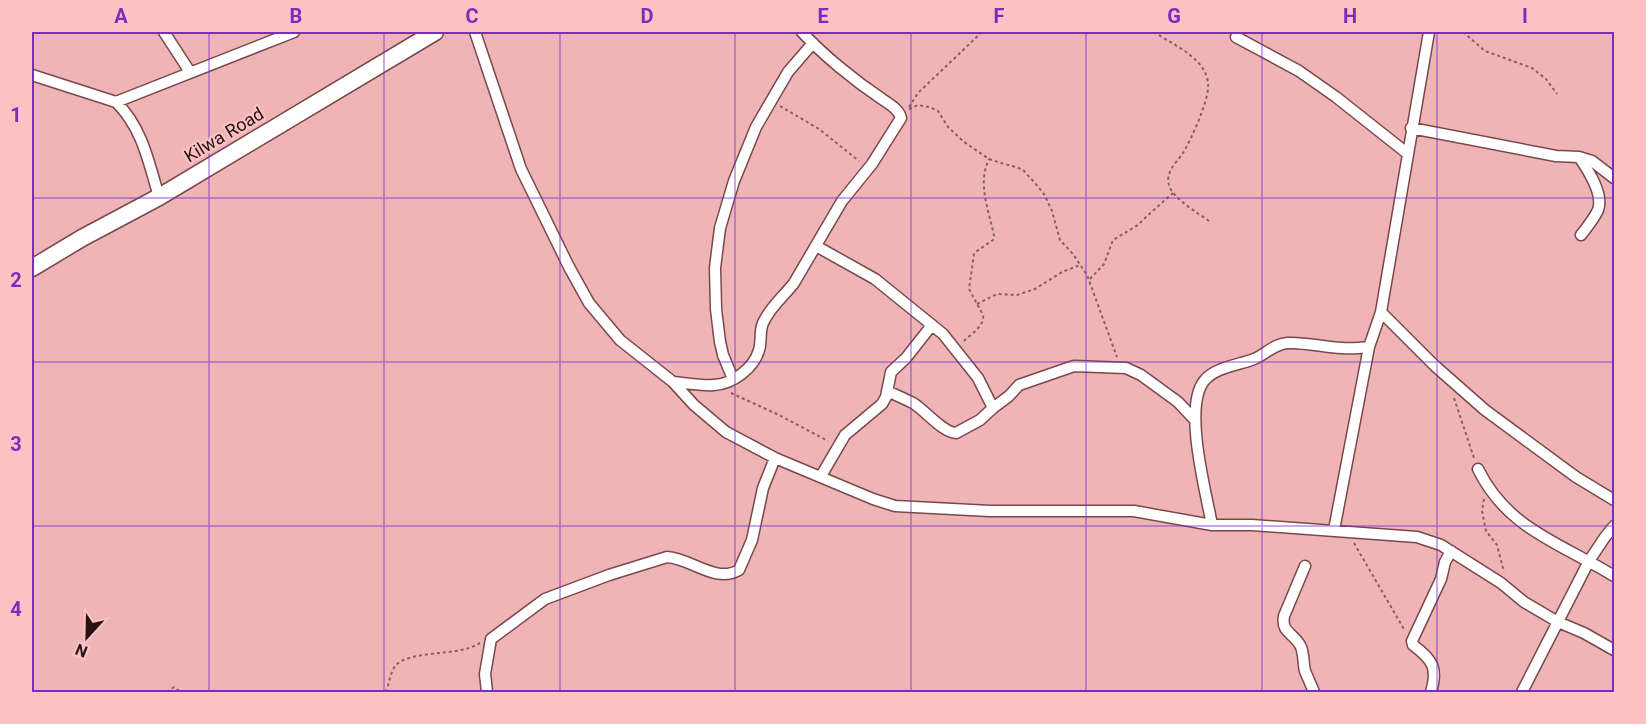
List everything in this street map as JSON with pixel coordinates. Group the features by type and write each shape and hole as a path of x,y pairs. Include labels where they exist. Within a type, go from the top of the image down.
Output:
{"highway":[{"name":"Kilwa Road","path":"32,268 159,197 435,32"}],"street":[{"path":"164,32 190,72"},
{"path":"116,102 294,32"},
{"path":"476,32 521,169 568,267 590,303 620,340 673,382 694,405 726,432 775,458 895,506 990,511 1134,511 1212,525 1252,525 1417,537 1442,545 1501,583 1524,602 1614,650"},
{"path":"673,382 715,385 740,376 754,362 760,347 762,326 775,303 794,283 842,201 902,118 899,111 870,92 802,32"},
{"path":"1334,530 1369,347 1381,312 1428,32"},
{"path":"1236,37 1299,71 1336,96 1408,154"},
{"path":"733,379 723,355 716,309 715,268 720,228 738,171 756,127 788,72 813,43"},
{"path":"32,75 116,102 134,125 159,197"},
{"path":"1411,128 1556,156 1579,157 1592,161 1614,178"},
{"path":"1579,157 1594,185 1598,201 1598,209 1581,234"},
{"path":"816,246 875,279 943,334 978,378 993,408"},
{"path":"1381,312 1485,410 1576,477 1614,500"},
{"path":"821,476 845,435 882,404 891,372 932,325"},
{"path":"1212,525 1194,419 1198,393 1204,381 1213,374 1256,358 1283,343 1343,349 1369,347"},
{"path":"887,391 913,403 947,431 956,433 980,420 1019,385 1044,375 1074,366 1121,368 1141,375 1178,402 1194,419"},
{"path":"487,693 485,674 491,639 545,598 667,557 676,557 710,572 726,574 736,572 752,540 763,488 775,458"},
{"path":"1478,469 1486,487 1505,509 1526,526 1552,543 1614,576"},
{"path":"1522,693 1589,561 1614,526"},
{"path":"1431,693 1435,671 1412,641 1441,579 1445,562 1451,551"},
{"path":"1305,566 1284,615 1283,623 1284,628 1301,648 1305,669 1314,693"}],"path":[{"path":"902,118 918,93 981,32"},
{"path":"1154,32 1190,56 1206,74 1207,96 1183,153 1170,170 1168,185 1173,193 1209,221"},
{"path":"1463,32 1485,51 1532,68 1546,79 1557,94"},
{"path":"771,101 819,129 868,168"},
{"path":"909,108 918,105 939,111 948,127 964,142 989,159 1023,170 1044,194 1052,211 1060,240 1089,280 1121,368"},
{"path":"955,348 984,320 969,289 974,254 993,240 994,236 984,194 985,168 989,159"},
{"path":"1089,280 1104,264 1113,240 1138,225 1173,193"},
{"path":"977,304 997,294 1017,295 1035,289 1062,272 1080,265"},
{"path":"1448,377 1478,469"},
{"path":"715,385 838,446"},
{"path":"1486,487 1482,512 1484,523 1486,531 1497,545 1510,592"},
{"path":"1347,531 1412,641"},
{"path":"386,693 393,669 399,663 421,656 463,650 491,639"},
{"path":"167,693 174,687 181,693"}]}
